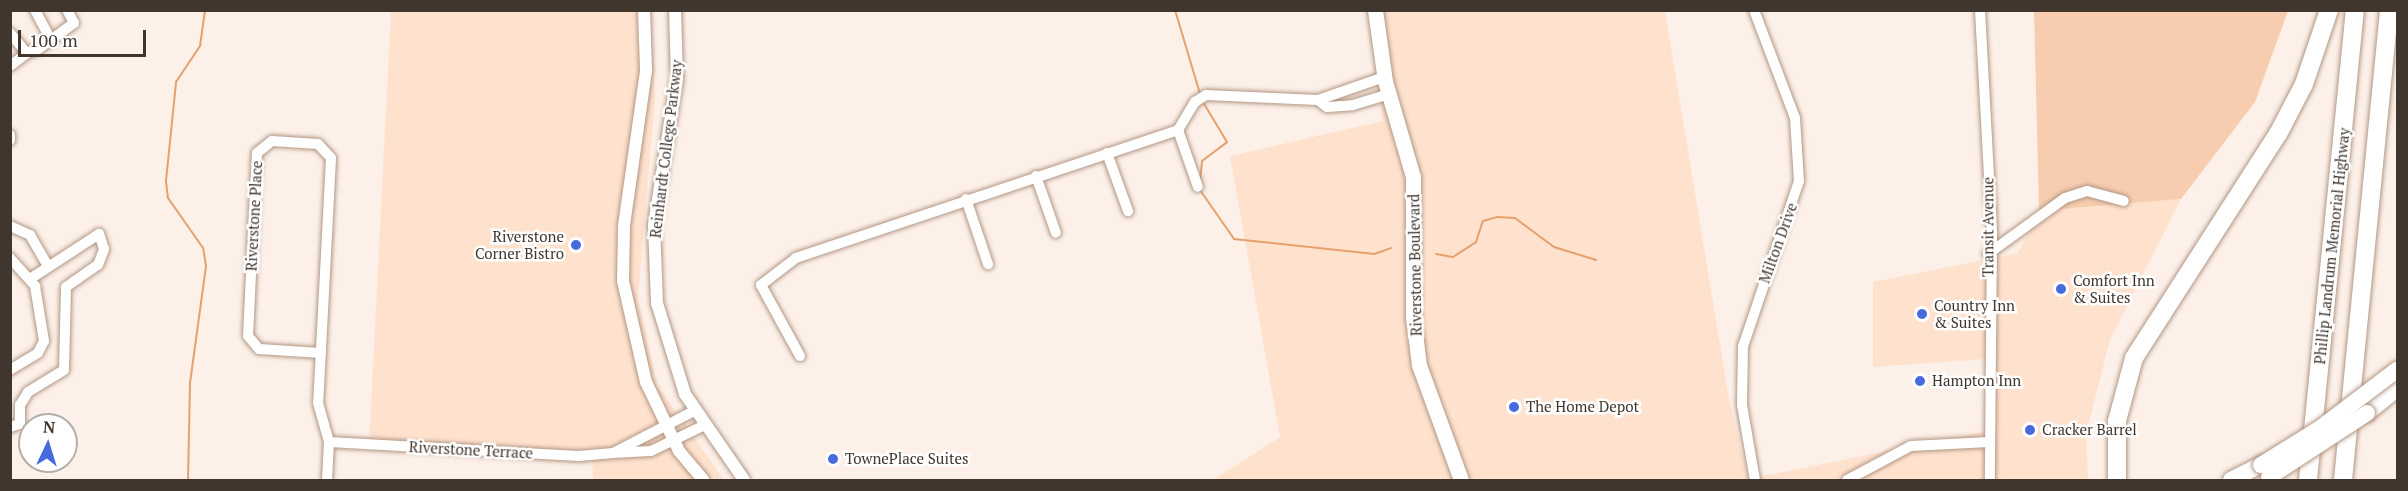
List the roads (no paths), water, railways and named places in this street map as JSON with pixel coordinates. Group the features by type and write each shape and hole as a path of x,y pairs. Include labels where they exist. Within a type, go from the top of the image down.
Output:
{"highway":[{"path":"2117,480 2117,421 2134,358 2284,123 2318,49 2329,10"},
{"name":"Phillip Landrum Memorial Highway","path":"2308,480 2355,10"},
{"path":"2343,480 2389,10"}],"main road":[{"name":"Riverstone Boulevard","path":"1374,10 1384,77 1413,177 1413,317 1419,365 1461,480"},
{"path":"2264,474 2397,369"},
{"path":"2231,480 2264,474 2397,388"}],"street":[{"path":"36,10 51,40"},
{"path":"10,66 74,23 67,10"},
{"name":"Reinhardt College Parkway","path":"644,10 646,71 624,226 623,281 637,357 675,441 703,480"},
{"name":"Reinhardt College Parkway","path":"675,10 677,78 656,209 653,272 666,348 694,411 744,480"},
{"name":"Milton Drive","path":"1754,10 1795,118 1799,181 1743,346 1742,405 1755,480"},
{"name":"Transit Avenue","path":"1980,10 1988,255 1990,480"},
{"path":"10,33 27,53"},
{"path":"801,356 761,285 796,258 966,199 1178,130 1195,102 1206,95 1318,100 1384,77"},
{"path":"1318,100 1327,107 1353,105 1390,94"},
{"path":"1178,130 1198,187"},
{"path":"10,135 10,140"},
{"name":"Riverstone Place","path":"321,353 259,349 248,336 257,153 272,141 318,144 331,158 321,353 318,402 329,441 327,480"},
{"path":"1107,153 1128,211"},
{"path":"1036,176 1056,233"},
{"path":"1988,255 2010,244 2065,198 2087,191 2124,201"},
{"path":"966,199 988,264"},
{"path":"10,226 30,235 47,265"},
{"path":"10,427 20,424 20,405 28,392 64,369 66,287 99,265 104,249 99,234 47,265 30,279"},
{"path":"10,258 30,279 44,341 38,353 10,370"},
{"name":"Riverstone Terrace","path":"613,453 694,411"},
{"name":"Riverstone Terrace","path":"329,441 579,456 613,453 632,455 675,441 703,426"},
{"path":"1847,480 1911,446 1989,442"}],"waterway":[{"path":"188,480 190,383 206,266 203,248 168,198 166,181 176,82 200,46 205,10"},
{"path":"1175,10 1200,94"},
{"path":"1200,181 1202,161 1227,142 1203,102"},
{"path":"1200,190 1234,239 1374,254 1391,248"},
{"path":"1436,254 1453,257 1476,242 1483,221 1497,217 1515,218 1554,247 1596,260"}],"place":[{"name":"Riverstone Corner Bistro","path":"576,245"},
{"name":"Comfort Inn & Suites","path":"2061,289"},
{"name":"Country Inn & Suites","path":"1922,314"},
{"name":"Hampton Inn","path":"1920,381"},
{"name":"The Home Depot","path":"1514,407"},
{"name":"Cracker Barrel","path":"2030,430"},
{"name":"TownePlace Suites","path":"833,459"}]}
